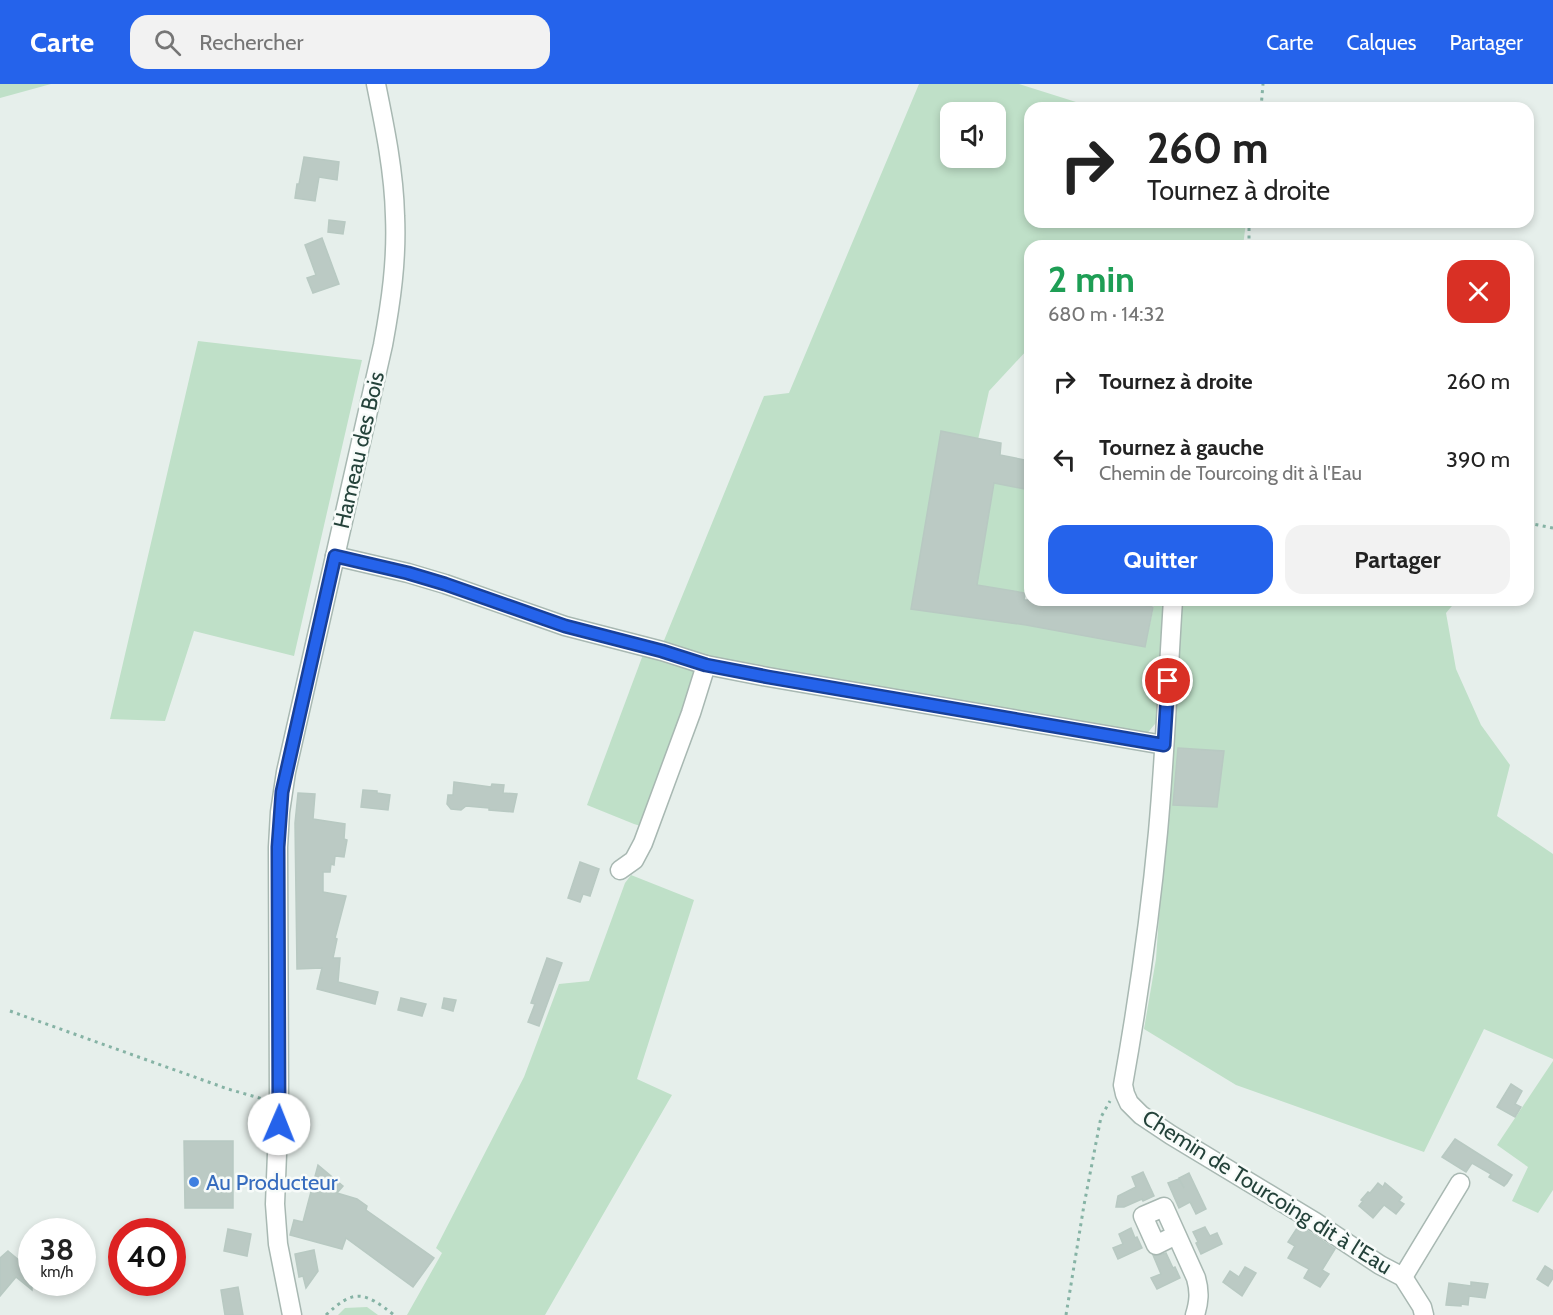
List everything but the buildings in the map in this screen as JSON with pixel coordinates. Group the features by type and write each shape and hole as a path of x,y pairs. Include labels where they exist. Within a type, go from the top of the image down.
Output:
{"street":[{"name":"Hameau des Bois","path":"292,1315 276,1223 275,1180 279,1103 278,847 280,812 286,772 383,345 392,290 395,237 393,187 385,125 376,84"},
{"path":"335,556 408,573 554,623 706,665 1164,745"},
{"name":"Chemin de Tourcoing dit à l'Eau","path":"1173,606 1158,830 1150,908 1124,1085 1125,1094 1129,1104 1141,1115 1170,1135 1316,1222 1380,1266 1403,1277 1422,1307 1424,1315"},
{"path":"620,870 634,860 643,843 692,713 706,665"},
{"path":"1403,1277 1460,1183"},
{"path":"1176,1236 1198,1286 1199,1295 1195,1315"}],"path":[{"path":"1262,102 1263,84"},
{"path":"1534,524 1553,528"},
{"path":"10,1011 228,1089 279,1103"},
{"path":"1066,1315 1101,1117 1110,1100 1125,1094"},
{"path":"326,1315 345,1299 364,1296 394,1315"}],"green space":[{"path":"0,84 51,84 0,98"},
{"path":"919,84 1019,84 1076,102 1024,102 1024,228 1245,228 1244,240 1024,240 1024,353 989,391 975,453 1024,466 1022,624 1145,647 1154,606 1167,606 1160,718 1145,736 731,665 663,643 764,396 789,393"},
{"path":"198,341 362,360 294,656 194,631 165,721 110,719"},
{"path":"1181,606 1452,606 1446,613 1456,669 1481,725 1510,765 1497,816 1553,854 1553,1059 1484,1029 1424,1152 1236,1085 1144,1029 1156,959"},
{"path":"644,652 691,665 697,677 644,827 587,805"},
{"path":"631,875 694,900 637,1079 672,1095 545,1315 407,1315 442,1253 436,1248 524,1077 559,984 589,981 625,883"},
{"path":"1553,1061 1553,1190 1538,1213 1512,1201 1528,1167 1497,1145"},
{"path":"367,1307 378,1315 338,1315 345,1308"}],"place":[{"name":"Au Producteur","path":"194,1182"}],"route":[{"path":"279,1124 278,847 280,812 286,772 335,556 408,573 565,626 706,665 1164,745 1168,681"}]}
